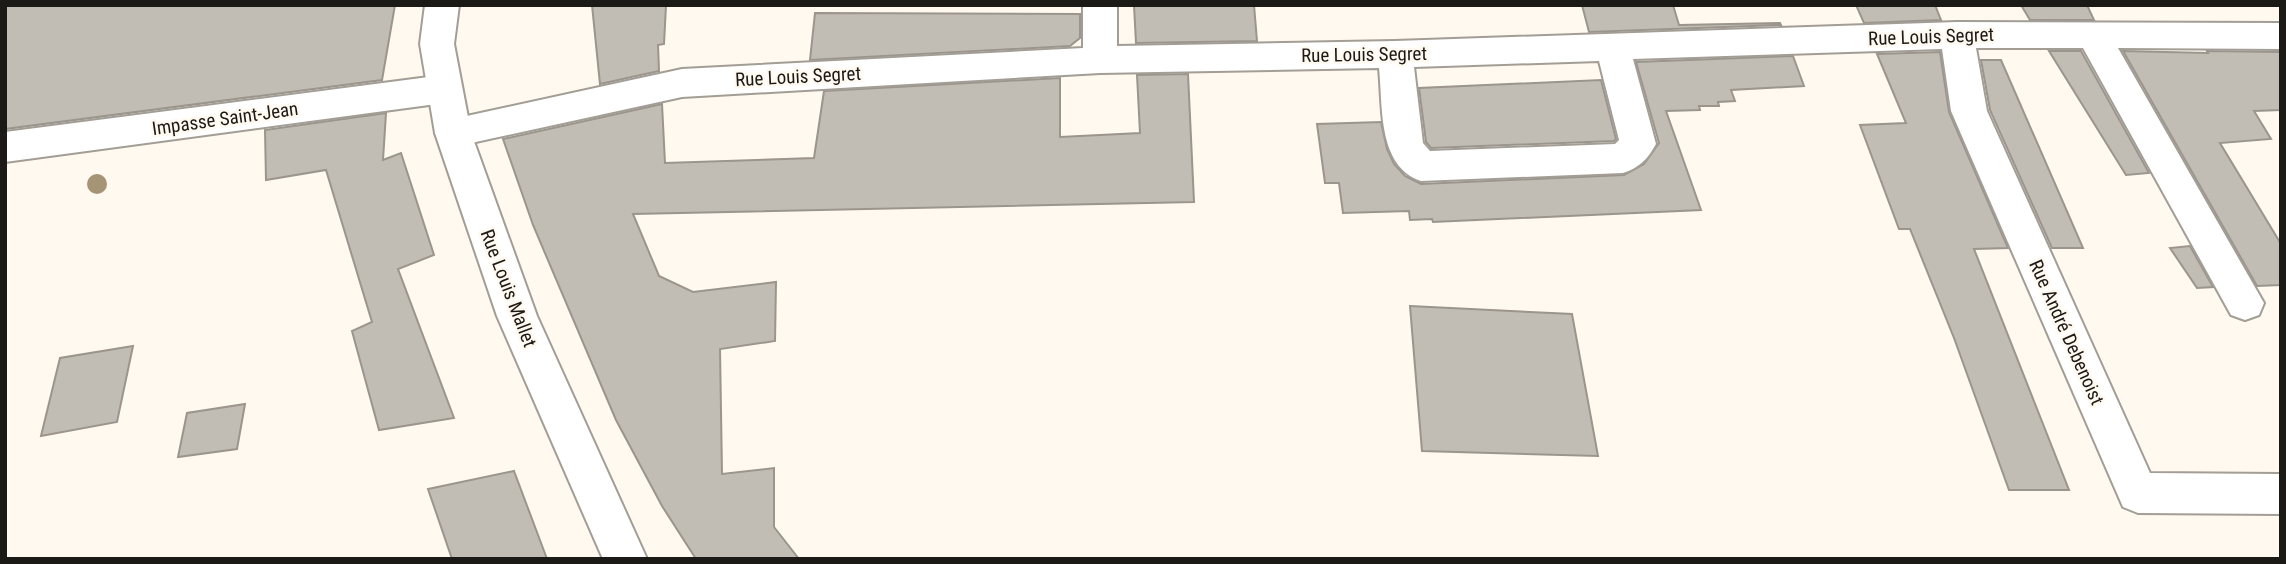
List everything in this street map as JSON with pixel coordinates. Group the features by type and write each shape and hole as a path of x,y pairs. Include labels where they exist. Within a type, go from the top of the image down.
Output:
{"street":[{"name":"Rue Louis Mallet","path":"442,5 438,44 453,133 517,316 625,559"},
{"path":"1100,5 1100,60"},
{"name":"Rue Louis Segret","path":"453,133 682,83 1100,60 1613,47 1962,25 2093,35 2281,36"},
{"name":"Rue André Debenoist","path":"1962,25 1969,111 2138,493 2281,494"},
{"path":"2093,35 2245,303"},
{"path":"1395,54 1406,148 1422,166 1623,158 1638,144 1613,47"},
{"name":"Impasse Saint-Jean","path":"5,148 444,89"}],"building":[{"path":"5,5 395,5 382,80 5,129"},
{"path":"592,5 666,5 664,44 658,45 659,71 600,84"},
{"path":"1134,5 1254,5 1257,41 1136,43"},
{"path":"1582,5 1673,5 1679,25 1781,25 1589,32"},
{"path":"1856,5 1935,5 1941,20 1864,23"},
{"path":"2021,5 2087,5 2094,20 2030,20"},
{"path":"815,13 1080,14 1080,38 1070,46 810,60"},
{"path":"2049,51 2081,51 2149,173 2126,175"},
{"path":"2123,51 2281,52 2281,110 2254,111 2271,139 2220,143 2281,244 2281,285 2257,286"},
{"path":"1940,52 1949,112 2008,248 1974,249 2069,490 2009,490 1954,338 1910,229 1899,229 1860,125 1906,123 1877,54"},
{"path":"1793,56 1804,86 1731,90 1735,101 1718,102 1719,106 1699,106 1700,110 1666,111 1701,210 1433,222 1432,219 1410,220 1409,211 1343,213 1339,183 1325,183 1317,124 1381,122 1387,149 1394,164 1405,176 1421,184 1624,175 1644,164 1659,143 1636,62"},
{"path":"1981,60 2001,60 2083,248 2052,248 1990,110"},
{"path":"1188,74 1194,202 633,214 659,276 693,292 776,282 775,341 720,349 722,474 774,468 774,527 799,559 696,559 662,506 616,420 533,225 503,139 662,104 665,163 814,158 824,91 1060,78 1060,137 1140,133 1137,75"},
{"path":"1601,80 1616,139 1614,141 1431,148 1426,142 1419,88"},
{"path":"386,113 383,160 401,153 434,255 398,269 454,418 379,430 352,331 372,322 326,170 266,180 265,130"},
{"path":"2190,246 2213,287 2197,288 2170,248"},
{"path":"1410,306 1572,314 1598,456 1422,451"},
{"path":"133,346 117,422 41,436 60,358"},
{"path":"245,404 237,449 178,457 187,413"},
{"path":"514,471 547,559 452,559 428,489"}]}
